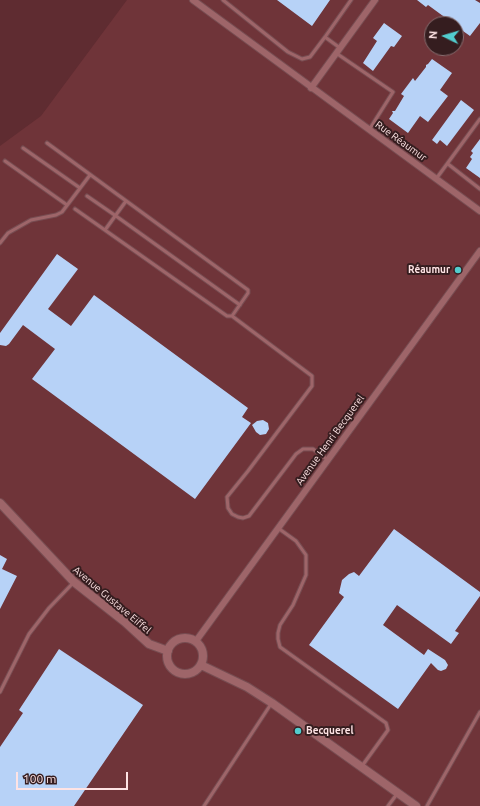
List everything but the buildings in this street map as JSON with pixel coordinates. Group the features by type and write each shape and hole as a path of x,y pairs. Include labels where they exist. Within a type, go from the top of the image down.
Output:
{"street":[{"name":"Rue Réaumur","path":"193,0 480,211"},
{"path":"311,88 375,0"},
{"name":"Avenue Henri Becquerel","path":"196,641 480,251"},
{"name":"Avenue Gustave Eiffel","path":"0,503 74,582 125,622 149,644 168,651"},
{"path":"179,638 191,638 196,641 200,645 204,655 201,665 187,674 176,671 168,662 168,651 170,645 179,638"},
{"path":"201,665 247,687 416,806"}],"lane":[{"path":"223,0 288,52 302,59 310,57 351,0"},
{"path":"325,37 338,51 393,92 369,130"},
{"path":"436,179 480,119"},
{"path":"47,143 248,290 248,293 232,316"},
{"path":"23,148 80,188"},
{"path":"5,161 67,205"},
{"path":"448,164 480,189"},
{"path":"0,243 8,233 31,220 56,215 62,212 90,174"},
{"path":"87,196 240,305"},
{"path":"105,230 126,201"},
{"path":"75,209 227,316 232,316 312,376 312,386 227,497 228,508 232,514 243,518 249,516 296,454 303,449 313,449 328,460"},
{"path":"278,528 296,540 306,555 306,575 292,605 280,625 278,633 280,647 386,723 388,730 361,768"},
{"path":"0,692 29,634 49,608 74,582"},
{"path":"204,806 271,703"},
{"path":"427,806 480,712"},
{"path":"388,806 397,794"}],"shaded area":[{"path":"127,0 480,0 480,806 0,806 0,146 41,116"}],"place":[{"name":"Réaumur","path":"458,270"},
{"name":"Becquerel","path":"298,731"}]}
